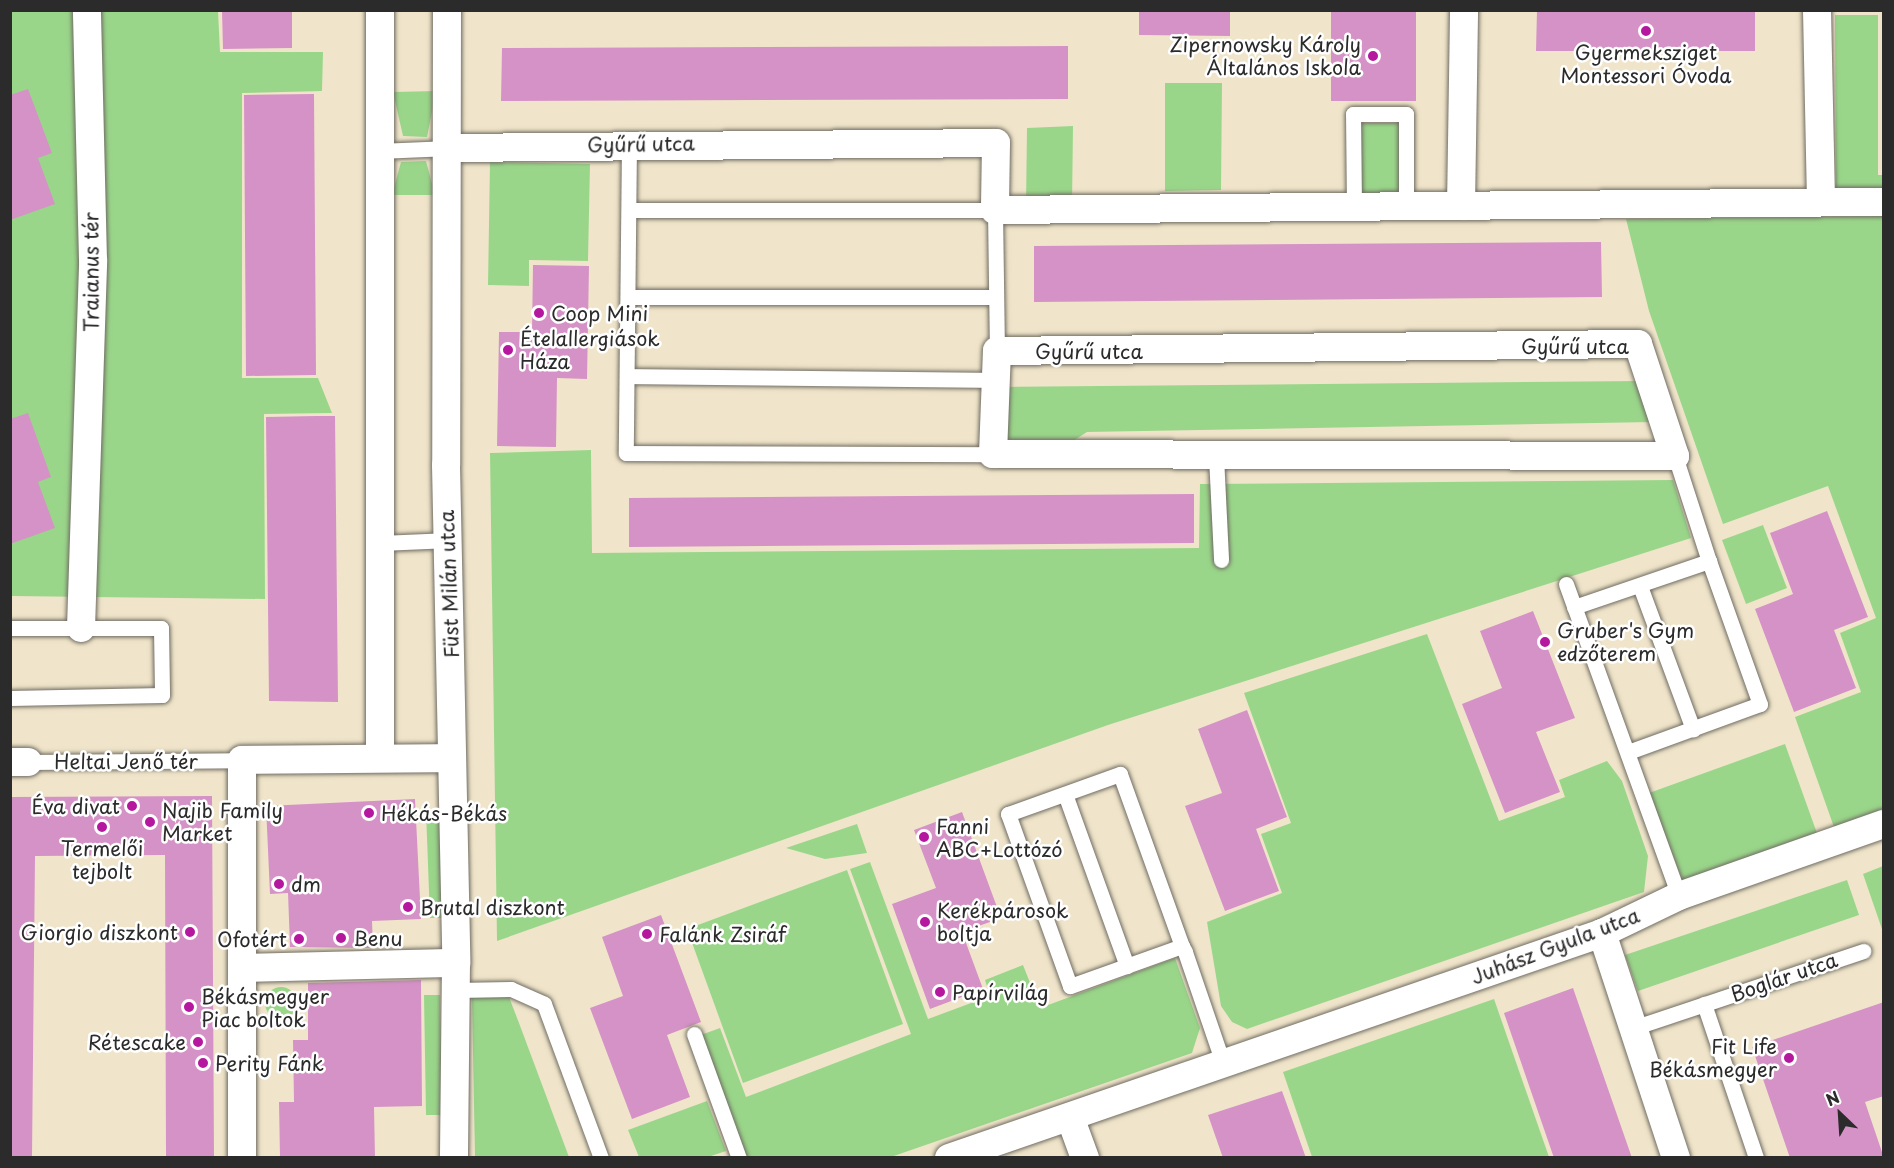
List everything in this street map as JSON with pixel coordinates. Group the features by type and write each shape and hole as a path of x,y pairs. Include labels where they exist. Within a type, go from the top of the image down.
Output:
{"street":[{"name":"Traianus tér","path":"81,628 81,532 93,260 87,10"},
{"path":"380,10 382,543 380,758"},
{"name":"Füst Milán utca","path":"447,10 448,540 456,976 454,1158"},
{"path":"1461,206 1464,10"},
{"path":"1816,10 1821,201"},
{"name":"Gyűrű utca","path":"448,148 629,143 996,143 996,210"},
{"path":"996,210 1884,202"},
{"name":"Gyűrű utca","path":"997,351 1638,344 1675,456"},
{"path":"997,351 993,454 1675,456"},
{"name":"Heltai Jenő tér","path":"242,760 451,758"},
{"path":"242,760 245,968 242,1158"},
{"name":"Juhász Gyula utca","path":"949,1158 1602,933 1679,896 1884,824"},
{"path":"1602,933 1676,1158"},
{"path":"245,968 456,976"},
{"path":"1070,1117 1085,1158"}],"lane":[{"path":"1353,207 1353,114 1406,114 1406,206"},
{"path":"629,143 626,453 993,454"},
{"path":"380,151 448,148"},
{"path":"629,210 996,210 997,351"},
{"path":"628,297 995,297"},
{"path":"627,376 995,380"},
{"path":"1216,456 1221,560"},
{"path":"1628,752 1760,704 1709,561 1675,456"},
{"path":"382,543 448,540"},
{"path":"1574,607 1709,561"},
{"path":"1566,584 1679,896"},
{"path":"1641,586 1693,729"},
{"path":"10,628 161,628 162,695 10,698"},
{"name":"Heltai Jenő tér","path":"19,762 242,760"},
{"path":"1182,946 1070,986 1008,814 1120,774 1182,946 1223,1063"},
{"path":"1065,794 1127,966"},
{"name":"Boglár utca","path":"1633,1028 1863,951"},
{"path":"456,976 511,989 544,1004 601,1158"},
{"name":"Boglár utca","path":"1704,1004 1756,1158"},
{"path":"694,1034 739,1158"}],"green space":[{"path":"11,11 218,11 220,52 323,52 322,91 242,93 242,378 318,378 332,413 264,414 265,599 11,596"},
{"path":"1835,15 1878,15 1878,175 1883,175 1883,197 1836,196"},
{"path":"1165,83 1222,83 1221,190 1165,191"},
{"path":"436,91 427,137 403,136 393,92"},
{"path":"1357,123 1401,123 1401,203 1357,203"},
{"path":"1073,126 1072,205 1026,206 1027,128"},
{"path":"426,161 435,195 392,195 401,162"},
{"path":"490,162 590,164 588,261 529,260 529,286 488,285"},
{"path":"1883,216 1883,812 1835,830 1795,717 1861,692 1840,633 1876,618 1828,486 1723,524 1649,311 1626,219"},
{"path":"1641,381 1654,422 1087,432 1062,448 1011,449 1003,428 1002,387"},
{"path":"591,450 592,553 1199,548 1200,484 1673,480 1691,538 1108,725 497,941 490,453"},
{"path":"1763,525 1787,588 1746,604 1722,540"},
{"path":"1427,634 1499,821 1565,797 1559,780 1607,761 1622,781 1648,856 1644,892 1247,1029 1232,1022 1221,1006 1207,922 1282,893 1261,834 1291,823 1244,693"},
{"path":"1785,744 1818,836 1683,882 1649,793"},
{"path":"426,811 440,811 444,918 430,918"},
{"path":"857,824 867,853 825,859 786,848"},
{"path":"870,862 928,1019 990,996 985,980 1023,965 1040,1008 1175,958 1200,1028 1192,1053 888,1158 743,1157 698,1036 720,1028 746,1097 911,1034 850,869"},
{"path":"1884,866 1883,932 1863,874"},
{"path":"847,870 903,1024 743,1083 687,929"},
{"path":"1847,880 1859,915 1638,991 1625,955"},
{"path":"281,987 293,991 297,1003 293,1015 281,1019 269,1015 265,1003 269,991"},
{"path":"424,995 440,995 442,1115 426,1115"},
{"path":"509,997 569,1157 475,1157 472,998"},
{"path":"1494,999 1549,1157 1312,1157 1283,1072"},
{"path":"707,1101 726,1151 708,1157 639,1157 628,1130"}],"building":[{"path":"222,10 292,10 292,48 223,49"},
{"path":"1139,10 1230,10 1230,36 1139,35"},
{"name":"Zipernowsky Károly Általános Iskola","path":"1331,10 1416,10 1416,101 1331,101"},
{"name":"Gyermeksziget Montessori Óvoda","path":"1537,10 1755,10 1755,51 1536,51"},
{"path":"1068,46 1068,99 501,101 502,48"},
{"path":"28,89 52,153 38,158 55,204 10,220 10,95"},
{"path":"314,94 316,375 246,376 244,95"},
{"path":"1601,242 1602,297 1034,302 1034,246"},
{"path":"533,265 589,266 587,379 557,378 556,447 497,446 499,332 532,332"},
{"path":"28,413 51,477 38,482 55,528 10,544 10,419"},
{"path":"335,416 338,702 269,701 266,417"},
{"path":"1194,494 1194,543 629,547 629,498"},
{"path":"1827,511 1868,617 1834,630 1856,688 1794,712 1755,609 1793,594 1770,533"},
{"path":"1533,611 1575,718 1536,732 1560,792 1505,813 1462,704 1502,688 1480,631"},
{"path":"1247,710 1287,817 1256,829 1279,891 1225,911 1185,806 1222,793 1198,729"},
{"name":"Békásmegyer Piac boltok","path":"212,796 214,1158 166,1158 165,855 35,856 32,1158 10,1158 10,797"},
{"path":"415,799 421,919 372,921 373,948 290,947 288,893 270,894 266,806"},
{"path":"962,812 1001,918 962,932 983,989 930,1009 892,904 936,888 914,830"},
{"path":"661,915 701,1022 667,1035 690,1097 632,1119 590,1008 623,996 602,937"},
{"path":"421,980 422,1106 374,1107 375,1158 280,1158 279,1102 294,1102 293,1040 308,1040 308,983"},
{"path":"1573,988 1632,1158 1554,1158 1504,1013"},
{"path":"1884,1002 1884,1096 1865,1102 1884,1158 1790,1158 1752,1047"},
{"path":"1282,1091 1306,1158 1223,1158 1208,1115"}],"place":[{"name":"Gyermeksziget Montessori Óvoda","path":"1646,31"},
{"name":"Zipernowsky Károly Általános Iskola","path":"1373,56"},
{"name":"Coop Mini","path":"539,313"},
{"name":"Ételallergiások Háza","path":"508,350"},
{"name":"Gruber's Gym edzőterem","path":"1545,642"},
{"name":"Éva divat","path":"132,806"},
{"name":"Hékás-Békás","path":"369,813"},
{"name":"Najib Family Market","path":"150,822"},
{"name":"Termelői tejbolt","path":"102,827"},
{"name":"Fanni ABC+Lottózó","path":"924,837"},
{"name":"dm","path":"279,884"},
{"name":"Brutal diszkont","path":"408,907"},
{"name":"Kerékpárosok boltja","path":"925,922"},
{"name":"Giorgio diszkont","path":"190,932"},
{"name":"Falánk Zsiráf","path":"647,934"},
{"name":"Benu","path":"341,938"},
{"name":"Ofotért","path":"299,939"},
{"name":"Papírvilág","path":"940,992"},
{"name":"Békásmegyer Piac boltok","path":"189,1007"},
{"name":"Rétescake","path":"198,1042"},
{"name":"Fit Life Békásmegyer","path":"1789,1058"},
{"name":"Perity Fánk","path":"203,1063"}]}
